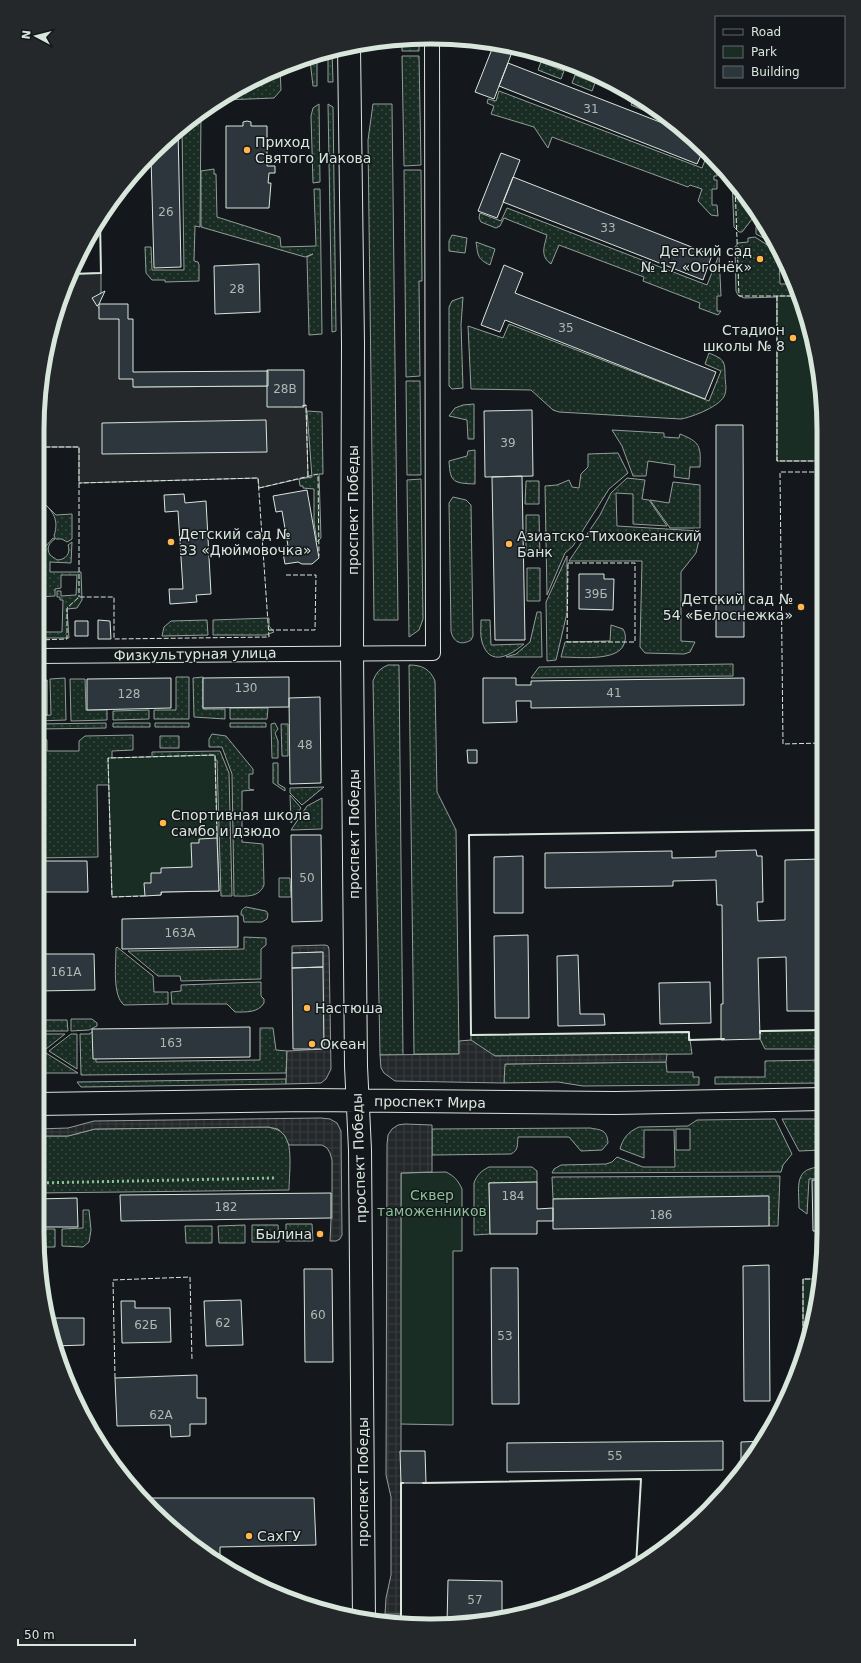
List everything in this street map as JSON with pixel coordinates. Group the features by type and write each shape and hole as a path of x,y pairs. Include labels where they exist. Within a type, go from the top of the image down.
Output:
{"main road":[{"name":"проспект Победы","path":"349,52 353,344 352,653 356,1066 360,1157 364,1613"},
{"name":"проспект Мира","path":"44,1104 187,1101 607,1103 817,1099"}],"street":[{"name":"Физкультурная улица","path":"44,656 433,653 432,44"}],"green space":[{"path":"419,44 419,51 402,51 402,45"},
{"path":"332,56 333,82 328,82 328,58"},
{"path":"402,56 419,56 421,165 404,166"},
{"path":"317,61 317,86 313,86 310,64"},
{"path":"541,62 564,71 561,79 538,70"},
{"path":"280,74 281,90 274,98 231,100"},
{"path":"575,75 595,83 592,91 572,83"},
{"path":"499,91 702,168 706,159 717,171 717,176 714,176 714,180 717,180 717,189 712,189 712,205 717,205 718,216 711,215 698,201 702,189 690,185 688,187 552,137 548,148 534,127 491,114 494,106 487,103 488,99 496,101"},
{"path":"632,101 650,113 631,105"},
{"path":"319,104 320,182 313,183 311,116 313,108"},
{"path":"328,104 333,107 336,331 332,332"},
{"path":"373,104 392,104 398,620 374,620 368,140"},
{"path":"201,120 200,227 195,226 194,261 198,262 199,265 199,281 165,282 165,280 152,280 146,273 145,247 151,247 152,270 184,270 182,135"},
{"path":"214,169 214,174 216,174 217,217 280,237 281,247 316,246 314,189 320,189 322,334 309,335 307,257 313,254 305,257 201,227 201,171"},
{"path":"404,170 421,170 422,281 419,281 420,376 406,377"},
{"path":"732,190 753,218 742,232 739,232 734,227"},
{"path":"507,208 707,285 719,255 721,296 717,296 717,311 721,311 718,315 699,308 700,303 643,281 644,277 559,245 551,264 545,258 544,254 547,235 504,218 500,226 496,228 481,222 479,218 480,213 501,221"},
{"path":"757,225 766,239 756,234"},
{"path":"452,235 467,238 465,253 449,251 449,241"},
{"path":"755,237 770,247 779,265 780,284 788,284 802,323 777,461 777,297 744,298 738,295 736,291 735,247 738,243 748,242 748,238"},
{"path":"476,242 495,249 490,265 480,259"},
{"name":"Стадион школы № 8","path":"777,296 793,296 804,330 814,380 817,461 777,461"},
{"path":"463,297 461,325 463,388 452,389 449,386 449,307 452,301"},
{"path":"509,324 709,401 721,371 705,364 709,353 724,363 726,387 725,394 723,398 713,407 681,419 559,412 553,410 531,390 471,389 468,326 503,338"},
{"path":"406,381 420,381 421,475 407,475"},
{"path":"474,404 474,439 468,439 467,420 449,416 455,408 463,405"},
{"path":"307,411 322,412 323,474 319,474 321,538 317,542 314,522 314,489 303,488 303,486 300,486 299,479 312,477"},
{"path":"612,430 664,433 664,437 679,438 680,434 695,442 698,446 700,454 700,467 690,467 689,479 674,477 675,465 648,461 646,476 633,476 622,446"},
{"path":"475,450 475,484 462,483 454,480 452,478 449,461 467,456 468,451"},
{"path":"618,453 628,473 609,489 573,546 565,553 547,595 545,486 557,485 569,480 572,487 579,488 581,474 588,467 588,454"},
{"path":"627,478 645,480 642,499 649,500 667,526 633,524 633,494 616,493 617,526 700,531 696,553 681,572 681,641 695,642 690,652 684,654 645,653 640,647 642,561 569,561 600,515 611,493"},
{"path":"421,479 423,619 419,630 409,637 407,480"},
{"path":"526,481 539,481 539,504 525,504"},
{"path":"673,482 700,485 700,528 670,528 650,500 669,503"},
{"path":"453,497 466,500 471,505 473,636 471,640 464,643 458,642 452,635 451,631 449,503"},
{"path":"44,503 56,515 72,514 72,539 67,542 62,539 56,539 54,536 56,529 55,519"},
{"path":"526,515 539,515 540,555 526,556"},
{"path":"53,538 55,539 51,542 48,550 50,555 57,560 60,560 67,556 69,551 68,545 72,542 71,563 50,562 50,572 81,572 82,600 77,608 67,609 69,638 44,638 44,632 62,632 63,600 60,600 60,597 57,597 57,591 61,591 61,596 76,595 77,575 61,575 61,588 55,589 55,596 44,597 44,548"},
{"path":"567,556 567,613 556,660 547,661 546,602"},
{"path":"527,568 540,568 540,601 527,601"},
{"path":"537,612 541,612 542,657 506,657 516,654 530,642"},
{"path":"269,618 269,626 274,632 266,635 213,635 213,620"},
{"path":"207,620 208,635 162,636 164,627 171,621"},
{"path":"481,620 490,620 491,645 524,644 513,652 501,657 490,655 482,642"},
{"path":"611,625 623,629 625,633 624,644 620,650 614,654 586,658 561,657 565,642 610,641"},
{"path":"733,664 733,676 531,678 539,667"},
{"path":"388,665 399,665 403,1055 380,1055 373,681 378,672"},
{"path":"409,665 425,668 431,673 435,681 437,792 456,830 459,1054 414,1054"},
{"path":"176,677 189,677 189,719 154,719 154,710 176,710"},
{"path":"203,677 203,709 225,709 225,719 194,717 193,678"},
{"path":"65,678 66,720 44,721 44,716 51,715 50,679"},
{"path":"70,679 85,679 86,710 107,710 107,720 71,721"},
{"path":"230,708 268,708 267,719 230,719"},
{"path":"149,710 149,719 113,720 113,711"},
{"path":"106,723 106,728 44,729 44,724"},
{"path":"113,723 150,723 150,727 113,727"},
{"path":"155,723 189,723 189,727 155,727"},
{"path":"230,723 266,723 266,727 230,727"},
{"path":"275,723 278,729 275,733 278,741 278,758 272,758 271,724"},
{"path":"281,724 288,724 288,756 282,756"},
{"path":"212,734 226,736 253,769 253,774 249,774 249,789 254,790 242,791 242,842 263,844 264,885 259,892 252,895 234,896 232,774 222,747 209,747 209,739"},
{"path":"133,735 133,750 112,751 112,785 97,785 98,857 44,858 44,738 47,740 47,751 79,751 79,741 85,736"},
{"path":"160,736 179,736 179,748 160,748"},
{"path":"220,751 229,773 232,896 221,896 217,760 152,758 152,752"},
{"name":"Спортивная школа самбо и дзюдо","path":"215,755 219,891 162,892 161,895 112,897 108,758"},
{"path":"273,763 278,763 278,784 285,788 285,791 273,783"},
{"path":"324,787 302,805 290,793 290,788"},
{"path":"290,795 301,808 291,823"},
{"path":"322,798 322,829 291,830 307,806"},
{"path":"279,878 290,878 291,897 279,897"},
{"path":"246,907 266,911 268,914 267,919 262,922 244,922 241,912"},
{"path":"244,937 266,938 266,945 261,949 261,979 181,981 180,976 158,976 128,951 244,949"},
{"path":"117,947 153,976 154,992 168,992 168,1004 124,1005 120,1000 116,987 115,970"},
{"path":"261,982 261,996 264,999 264,1003 258,1009 251,1011 235,1012 227,1004 172,1004 171,992 181,991 181,985"},
{"path":"71,1019 92,1019 97,1023 97,1026 89,1030 71,1031"},
{"path":"44,1020 67,1020 68,1031 44,1031"},
{"path":"260,1028 273,1028 276,1050 287,1051 286,1073 81,1075 80,1034 89,1034 95,1030 96,1062 260,1060"},
{"path":"817,1030 817,1049 765,1049 760,1039 760,1031"},
{"path":"689,1032 692,1054 494,1056 467,1041 471,1041 471,1035"},
{"path":"44,1034 65,1034 46,1049 44,1048"},
{"path":"71,1034 77,1034 77,1069 49,1051"},
{"path":"46,1053 78,1073 44,1073 44,1055"},
{"path":"817,1060 817,1083 715,1084 715,1077 765,1077 765,1061"},
{"path":"666,1062 667,1072 693,1072 693,1077 699,1077 699,1085 583,1086 558,1082 504,1083 504,1064"},
{"path":"286,1079 286,1084 81,1087 77,1082"},
{"path":"775,1119 792,1154 783,1165 781,1172 552,1173 554,1169 561,1165 606,1164 612,1162 617,1157 643,1167 675,1167 674,1130 644,1130 644,1158 620,1149 626,1136 639,1127 688,1126 697,1120","holes":["676,1129 690,1129 690,1150 676,1150"]},
{"path":"782,1119 817,1119 817,1150 799,1151"},
{"path":"268,1127 278,1130 285,1136 289,1147 289,1190 44,1193 44,1136 68,1136 95,1129"},
{"path":"590,1128 601,1130 605,1133 608,1143 602,1150 581,1151 569,1137 518,1137 516,1149 511,1154 432,1155 432,1129"},
{"path":"489,1167 532,1167 537,1171 537,1182 489,1183 490,1234 474,1235 474,1183 476,1178"},
{"path":"813,1168 817,1168 817,1178 809,1179 807,1214 799,1208 799,1185 802,1174"},
{"name":"Сквер таможенников","path":"446,1172 456,1179 462,1189 462,1251 453,1251 453,1425 400,1424 401,1173"},
{"path":"780,1176 778,1226 769,1226 768,1196 553,1199 552,1177"},
{"path":"83,1210 89,1210 91,1230 89,1242 83,1247 62,1246 62,1229 83,1228"},
{"path":"286,1224 312,1224 313,1241 286,1241"},
{"path":"245,1225 245,1243 219,1243 218,1226"},
{"path":"252,1225 278,1225 279,1242 252,1242"},
{"path":"185,1226 212,1226 212,1243 186,1243"},
{"path":"44,1229 55,1229 55,1247 45,1247"},
{"path":"803,1279 814,1279 810,1308 803,1336"}],"shaded area":[{"path":"101,273 101,293 93,299 102,313 119,319 134,387 268,386 295,407 306,405 308,477 259,488 258,478 79,483 79,447 44,447 45,405 51,355 57,330 77,274"},
{"path":"292,946 328,946 329,949 331,1069 326,1079 321,1083 286,1084 287,1051 323,1049 322,952 292,953"},
{"path":"471,1040 495,1056 667,1054 666,1062 505,1064 504,1083 395,1081 384,1073 381,1068 380,1055 459,1054 459,1041"},
{"path":"330,1119 337,1123 341,1131 342,1235 340,1239 336,1241 330,1241 332,1219 332,1160 327,1148 322,1145 289,1145 285,1136 278,1129 268,1127 95,1129 68,1136 44,1136 44,1129 68,1128 94,1121"},
{"path":"398,1125 432,1125 432,1172 401,1173 401,1614 385,1614 386,1598 391,1575 391,1497 386,1475 387,1144 388,1135 392,1129"}],"building":[{"path":"492,49 512,52 494,99 475,92"},
{"path":"508,63 667,125 701,155 697,164 499,86"},
{"name":"Приход Святого Иакова","path":"243,122 251,122 251,126 267,126 267,166 275,166 275,173 269,173 268,183 271,183 269,208 226,208 226,126 243,126"},
{"path":"178,138 181,267 154,268 151,163"},
{"path":"501,153 520,160 497,218 478,211"},
{"path":"513,177 712,255 703,280 503,202"},
{"path":"259,264 260,312 215,314 214,266"},
{"path":"504,265 523,273 515,293 716,372 705,399 505,320 500,332 481,325"},
{"path":"105,291 99,304 97,306 92,298"},
{"path":"99,304 128,304 128,319 133,319 133,372 268,371 268,386 133,387 133,379 119,379 119,319 99,319"},
{"path":"267,370 304,370 304,407 267,407"},
{"path":"532,410 533,476 485,477 484,411"},
{"path":"266,420 267,452 102,454 102,423"},
{"path":"716,425 743,425 744,637 716,637"},
{"path":"522,476 525,640 495,640 492,477"},
{"path":"307,490 319,558 312,564 302,564 298,562 285,564 282,547 288,546 282,511 276,512 273,496"},
{"path":"184,494 185,503 206,501 211,594 196,595 197,602 170,604 169,589 183,589 178,511 165,512 164,495"},
{"path":"579,574 604,574 604,579 614,579 613,610 579,609"},
{"path":"98,620 110,621 111,639 98,639"},
{"path":"75,621 88,621 88,636 75,636"},
{"path":"289,677 289,707 203,708 203,678"},
{"path":"171,678 171,708 87,710 87,679"},
{"path":"483,678 516,678 516,685 531,685 531,681 744,678 744,705 531,708 531,701 516,701 517,722 483,723"},
{"path":"44,680 47,680 47,715 44,715"},
{"path":"320,697 321,783 290,784 289,698"},
{"path":"467,750 477,750 477,763 468,763"},
{"path":"291,835 321,835 322,921 292,922"},
{"path":"217,838 219,891 161,892 161,895 145,896 144,883 151,883 151,873 161,873 161,868 192,867 191,843 199,843 199,839"},
{"path":"756,850 757,856 762,856 763,902 757,902 758,921 785,920 785,860 817,859 817,1011 787,1011 786,957 758,958 760,1039 721,1040 721,1004 723,1004 722,905 717,905 716,880 673,881 673,886 545,888 545,853 672,851 672,858 716,857 716,851"},
{"path":"523,856 523,913 494,913 494,857"},
{"path":"44,861 87,861 88,892 44,892"},
{"path":"238,916 238,947 122,949 122,919"},
{"path":"528,935 529,1018 495,1018 494,936"},
{"path":"323,952 323,967 292,968 292,953"},
{"path":"44,954 94,954 95,990 44,991"},
{"path":"578,955 580,1014 604,1014 605,1025 558,1026 557,956"},
{"path":"323,967 324,1049 293,1049 292,968"},
{"path":"710,982 711,1023 660,1024 659,983"},
{"path":"250,1027 250,1057 93,1059 92,1029"},
{"path":"812,1180 817,1180 817,1231 813,1231"},
{"path":"537,1182 537,1209 553,1208 553,1221 537,1221 537,1234 490,1234 489,1183"},
{"path":"331,1193 331,1218 121,1221 120,1195"},
{"path":"769,1196 769,1226 553,1229 553,1199"},
{"path":"77,1198 78,1227 44,1227 44,1199"},
{"path":"769,1265 770,1401 744,1401 743,1266"},
{"path":"491,1268 518,1268 519,1404 492,1404"},
{"path":"304,1269 332,1269 333,1362 305,1362"},
{"path":"241,1300 243,1345 206,1346 204,1301"},
{"path":"121,1301 135,1301 135,1308 170,1308 171,1342 122,1343"},
{"path":"53,1318 84,1318 84,1345 61,1346"},
{"path":"197,1375 197,1398 206,1398 206,1424 190,1424 190,1436 171,1437 170,1425 117,1426 115,1378"},
{"path":"723,1441 723,1470 507,1472 507,1443"},
{"path":"756,1441 741,1462 741,1442"},
{"path":"400,1451 425,1451 426,1483 401,1483"},
{"name":"СахГУ","path":"150,1498 314,1498 316,1545 220,1547 220,1556 195,1539"},
{"path":"448,1580 502,1581 502,1613 447,1618"}],"hedge":[{"path":"44,1183 274,1178"}],"fence":[{"path":"735,193 739,296 793,296"},
{"path":"777,296 777,461 817,461"},
{"path":"302,406 306,405 308,477"},
{"path":"44,447 79,447 79,597"},
{"path":"817,472 780,472 783,744 817,743"},
{"path":"259,488 318,474 319,556"},
{"path":"44,640 67,639 67,608 79,597 114,597 114,639 269,637 258,478 79,483"},
{"path":"568,563 635,563 635,642 567,642 568,563"},
{"path":"269,630 315,630 316,575 285,575"},
{"path":"145,896 112,897 108,758 215,755 217,838"},
{"path":"115,1378 113,1280 190,1277 192,1360"},
{"path":"803,1336 803,1279 814,1279"}],"wall":[{"path":"77,274 101,273 100,230"},
{"path":"724,1039 689,1040 689,1032 471,1035 469,835 817,830"},
{"path":"760,1033 760,1031 817,1030"},
{"path":"423,1483 641,1479 636,1559"},
{"path":"401,1618 401,1483 403,1483"}],"place":[{"name":"Приход Святого Иакова","path":"247,150"},
{"name":"Детский сад № 17 «Огонёк»","path":"760,259"},
{"name":"Стадион школы № 8","path":"793,338"},
{"name":"Детский сад № 33 «Дюймовочка»","path":"171,542"},
{"name":"Азиатско-Тихоокеанский Банк","path":"509,544"},
{"name":"Детский сад № 54 «Белоснежка»","path":"801,607"},
{"name":"Спортивная школа самбо и дзюдо","path":"163,823"},
{"name":"Настюша","path":"307,1008"},
{"name":"Океан","path":"312,1044"},
{"name":"Былина","path":"320,1234"},
{"name":"СахГУ","path":"249,1536"}]}
